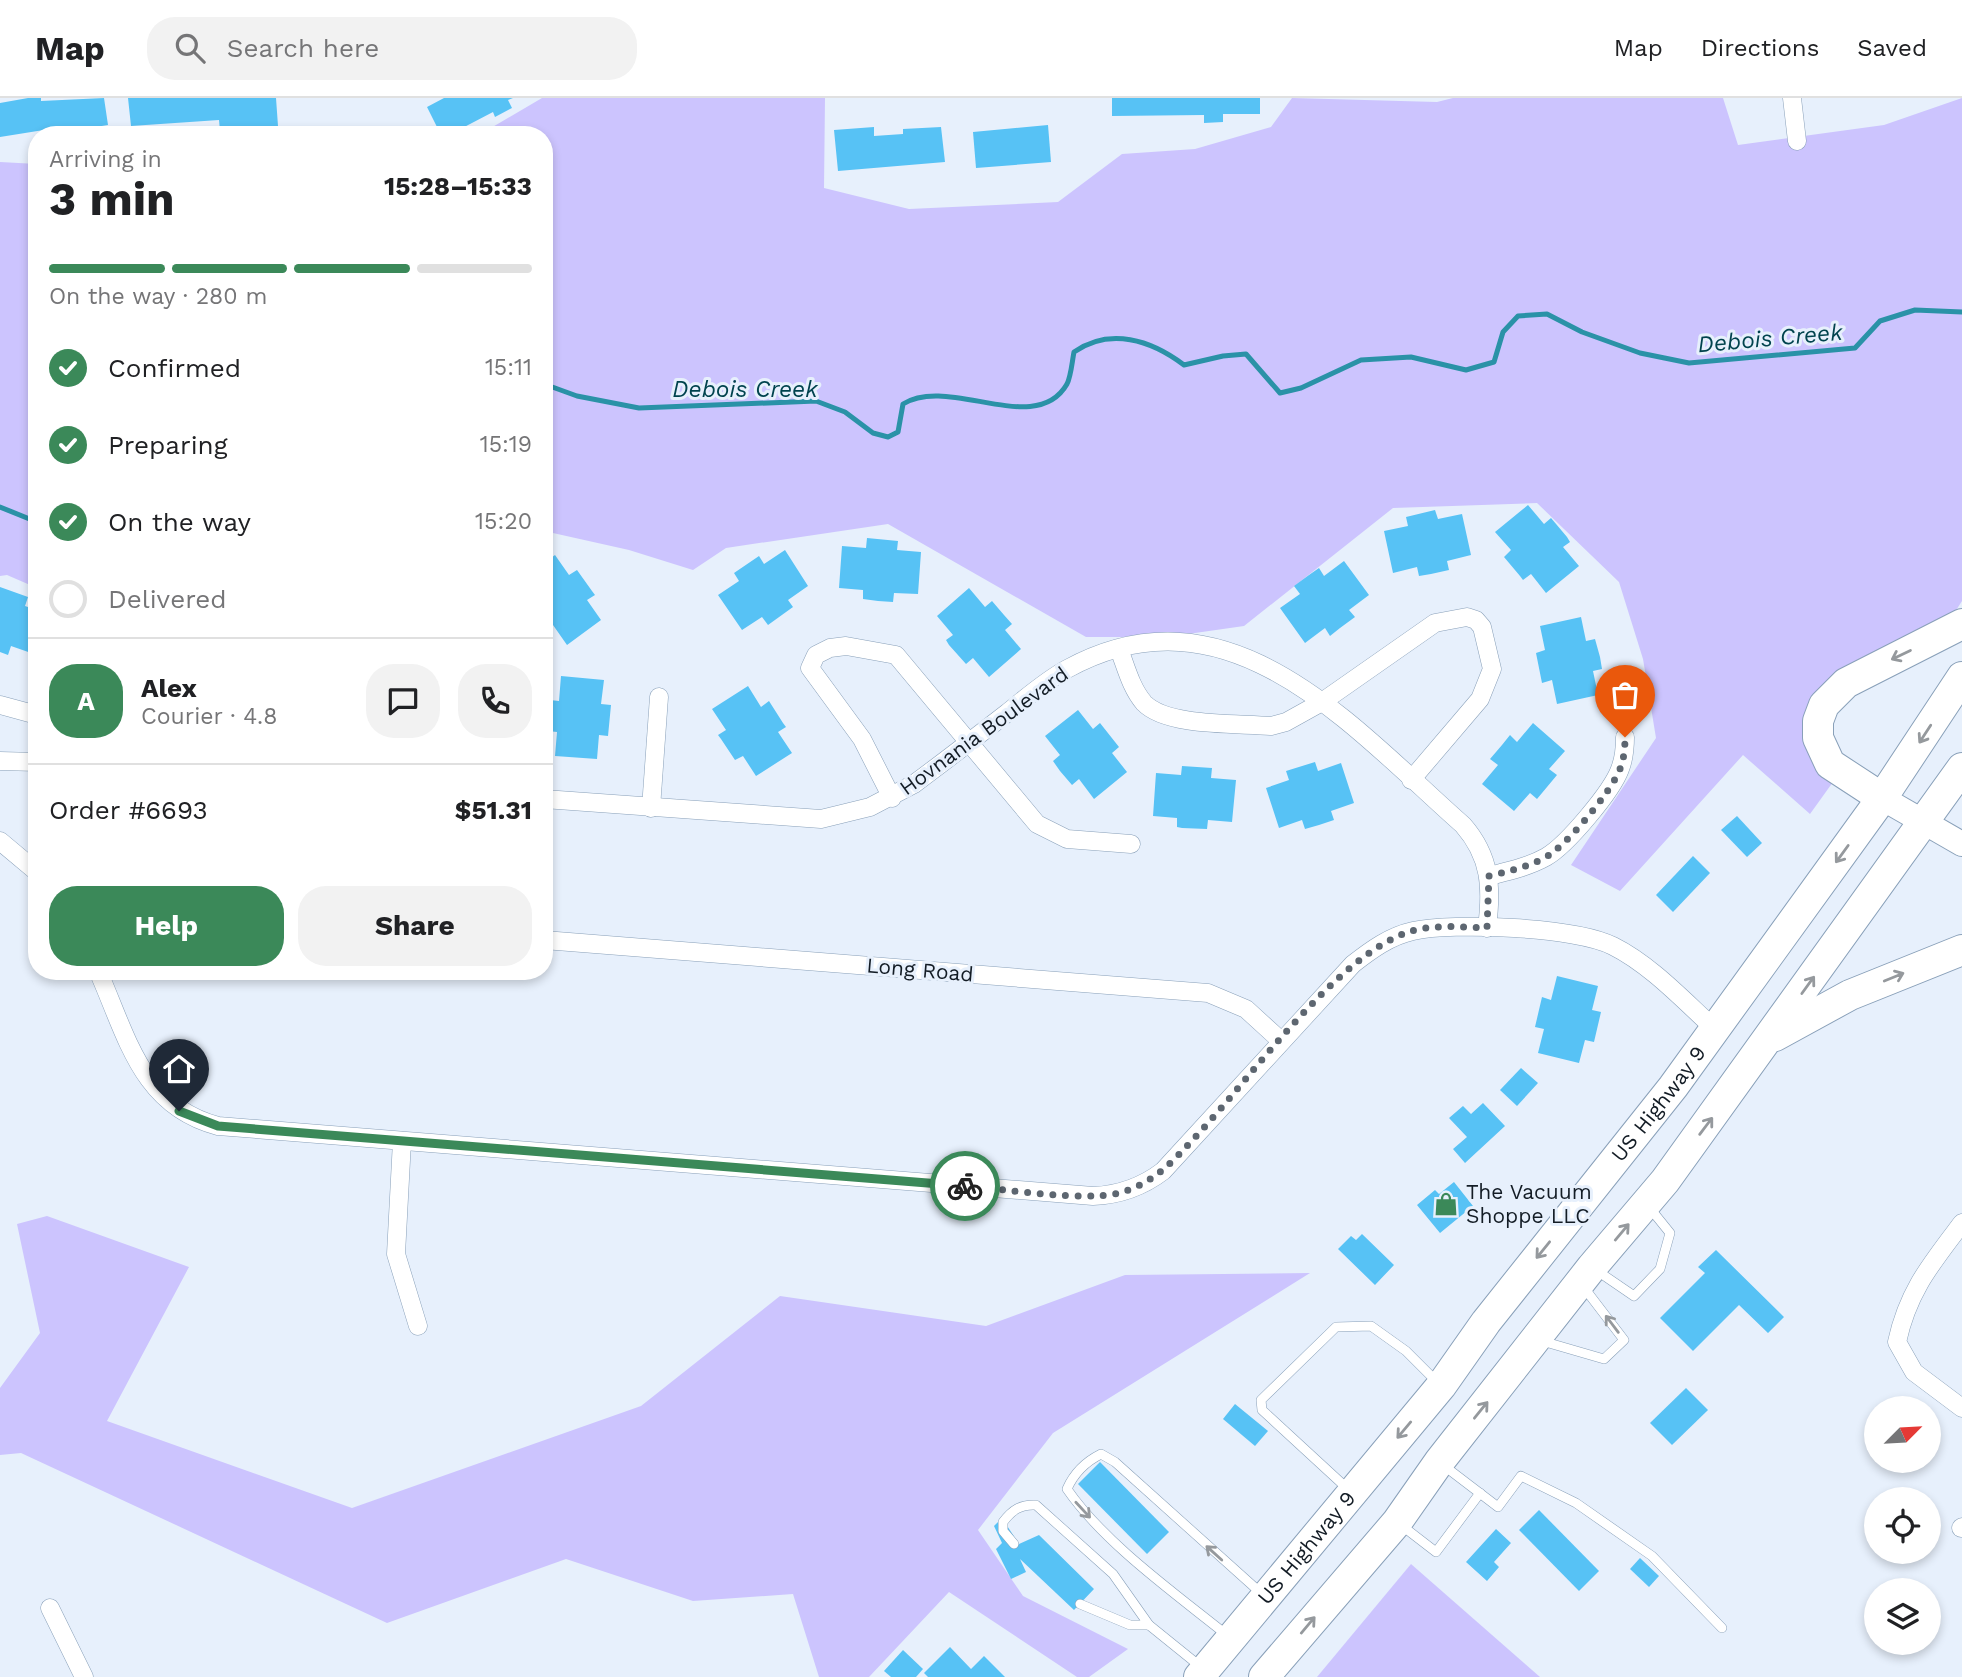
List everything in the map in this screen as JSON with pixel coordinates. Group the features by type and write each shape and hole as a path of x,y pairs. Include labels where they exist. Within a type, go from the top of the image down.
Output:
{"highway":[{"path":"1882,798 1830,764 1818,737 1818,721 1824,705 1846,683 1962,624"},
{"name":"US Highway 9","path":"1202,1674 1441,1386 1486,1322 1716,1030 1882,798 1962,677"},
{"path":"1264,1677 1397,1522 1439,1462 1646,1203 1768,1040 1962,768"},
{"path":"1768,1040 1850,995 1962,950"}],"main road":[{"path":"1882,798 1962,844"}],"street":[{"path":"1793,98 1797,141"},
{"path":"1119,649 1131,682 1144,703 1158,713 1175,718 1271,726 1286,722 1322,702 1434,623 1467,617 1476,620 1482,627 1492,668 1488,685 1480,699 1411,779"},
{"name":"Hovnania Boulevard","path":"553,800 821,819 846,814 892,798 1066,670 1119,649 1163,642 1212,646 1267,665 1322,702 1472,836 1484,856 1489,876 1487,928"},
{"path":"892,798 862,739 810,668 816,655 830,648 846,646 896,655 1037,824 1067,839 1131,844"},
{"path":"651,808 659,697"},
{"path":"0,705 28,713"},
{"path":"1489,876 1527,867 1550,855 1562,844 1610,788 1620,770 1625,737"},
{"path":"0,761 28,762"},
{"path":"0,841 28,864"},
{"path":"102,980 144,1074 156,1092 179,1111 218,1126 1105,1196 1138,1187 1163,1171 1280,1040 1353,964 1383,942 1410,931 1440,926 1582,936 1615,947 1650,972 1716,1030"},
{"name":"Long Road","path":"553,941 1208,993 1245,1009 1280,1040"},
{"path":"402,1141 396,1254 418,1326"},
{"path":"1962,1223 1925,1272 1904,1310 1897,1342 1913,1371 1962,1408"},
{"path":"50,1608 84,1677"}],"lane":[{"path":"1586,1275 1634,1296 1661,1269 1670,1233 1646,1203"},
{"path":"1537,1339 1604,1359 1624,1340 1586,1275"},
{"path":"1352,1493 1262,1410 1261,1400 1336,1327 1371,1326 1406,1351 1441,1386"},
{"path":"1232,1640 1154,1576 1079,1508 1067,1489 1072,1477 1101,1454 1115,1462 1266,1597"},
{"path":"1439,1462 1498,1507 1521,1476 1576,1503 1652,1556 1722,1628"},
{"path":"1397,1522 1436,1552 1480,1493"},
{"path":"1014,1544 1003,1531 1003,1522 1010,1513 1025,1504 1036,1505 1113,1574 1149,1625 1202,1674"},
{"path":"1080,1604 1130,1625 1149,1625"}],"shaded area":[{"path":"542,98 825,98 824,188 909,209 1058,202 1122,154 1195,149 1271,127 1292,98 1437,102 1453,98 1723,98 1738,145 1884,125 1962,98 1962,601 1953,615 1832,678 1833,782 1810,814 1743,755 1620,891 1571,865 1656,738 1643,659 1619,582 1537,503 1393,508 1244,626 1167,637 1086,637 888,524 726,548 693,570 629,550 553,533 553,126 494,126"},
{"path":"0,162 28,164 28,584 7,575 0,576"},
{"path":"47,1216 189,1267 107,1421 352,1508 641,1406 780,1296 986,1326 1125,1275 1310,1273 1053,1433 978,1530 1023,1596 1128,1649 1089,1677 1077,1677 949,1592 869,1677 819,1677 793,1594 693,1601 566,1559 387,1623 21,1453 0,1455 0,1388 40,1333 17,1224"},
{"path":"1411,1564 1540,1677 1317,1677"}],"building":[{"path":"28,98 41,98 41,101 104,98 108,125 28,126 28,133 0,137 0,103"},
{"path":"128,98 276,98 278,126 220,126 219,120 131,126"},
{"path":"444,98 513,98 508,100 512,108 495,117 493,112 466,126 436,126 427,107"},
{"path":"1112,98 1260,98 1260,114 1223,114 1223,122 1204,123 1204,115 1112,116"},
{"path":"1048,125 1051,162 976,168 973,132"},
{"path":"874,127 874,136 903,134 903,129 941,127 945,162 838,171 834,130"},
{"path":"1528,505 1544,524 1551,518 1567,537 1570,542 1563,547 1579,566 1546,593 1531,574 1523,580 1504,557 1511,550 1495,532"},
{"path":"1435,510 1438,519 1462,514 1471,555 1447,561 1449,570 1419,576 1417,567 1393,573 1384,531 1408,526 1406,517"},
{"path":"867,538 898,541 897,550 921,552 918,594 894,593 893,602 878,601 863,599 863,590 839,588 842,546 866,548"},
{"path":"785,550 808,586 788,600 793,607 768,625 762,617 742,630 718,595 739,581 734,573 759,556 764,564"},
{"path":"555,555 569,575 577,570 595,595 587,600 601,620 567,645 553,625"},
{"path":"1344,561 1369,595 1349,610 1355,617 1330,636 1325,628 1305,643 1280,608 1300,594 1294,586 1319,568 1324,576"},
{"path":"0,587 28,597 25,606 28,607 28,652 11,646 8,655 0,652"},
{"path":"969,588 985,607 992,601 1012,624 1005,630 1021,649 989,677 973,658 966,664 949,645 946,640 953,635 937,616"},
{"path":"1581,617 1586,641 1595,639 1600,657 1602,669 1593,671 1598,695 1557,704 1552,680 1542,683 1536,653 1545,650 1540,626"},
{"path":"561,676 604,680 601,704 611,705 608,736 599,735 597,759 555,756 557,732 553,732 553,700 559,701"},
{"path":"748,686 761,707 769,701 786,727 778,732 792,753 756,776 743,756 735,760 718,735 726,730 712,709"},
{"path":"1078,710 1093,729 1100,723 1119,747 1112,753 1127,772 1094,799 1079,779 1072,785 1060,771 1053,761 1060,755 1045,736"},
{"path":"1533,723 1565,751 1549,769 1557,775 1537,799 1530,793 1514,811 1482,784 1498,765 1490,759 1510,735 1517,742"},
{"path":"1315,762 1318,771 1341,763 1354,803 1331,811 1334,820 1305,829 1302,820 1279,828 1266,788 1289,780 1286,771"},
{"path":"1182,766 1212,768 1211,778 1236,780 1232,822 1208,820 1207,829 1182,828 1177,827 1177,818 1153,816 1156,773 1181,775"},
{"path":"1737,816 1762,843 1747,857 1721,830"},
{"path":"1693,856 1710,873 1673,912 1656,895"},
{"path":"1557,976 1598,986 1592,1010 1601,1012 1594,1042 1585,1040 1579,1063 1538,1053 1544,1029 1535,1027 1542,997 1551,1000"},
{"path":"1521,1068 1538,1083 1517,1106 1500,1090"},
{"path":"1483,1103 1505,1126 1465,1163 1453,1149 1467,1137 1449,1118 1463,1106 1471,1114"},
{"path":"1454,1182 1473,1206 1440,1233 1417,1205 1435,1190 1439,1194"},
{"path":"1362,1234 1394,1265 1375,1285 1338,1249 1351,1236 1356,1240"},
{"path":"1716,1250 1784,1317 1768,1333 1739,1305 1693,1351 1660,1318 1705,1273 1698,1267"},
{"path":"1686,1388 1708,1410 1672,1445 1650,1423"},
{"path":"1235,1404 1268,1431 1255,1446 1223,1419"},
{"path":"1100,1462 1169,1532 1147,1554 1078,1484"},
{"path":"1539,1510 1599,1571 1579,1591 1519,1530"},
{"path":"1002,1518 1019,1544 1039,1535 1094,1589 1074,1610 1020,1559 1026,1572 1011,1579 996,1549 1002,1543 994,1526"},
{"path":"1496,1529 1511,1543 1494,1562 1499,1567 1487,1581 1466,1562"},
{"path":"1640,1558 1659,1576 1649,1587 1630,1569"},
{"path":"950,1647 971,1669 984,1656 1005,1677 928,1677 924,1673"},
{"path":"903,1650 923,1669 916,1677 891,1677 884,1671"}],"waterway":[{"name":"Debois Creek","path":"553,387 577,396 639,408 816,401 845,412 873,433 888,437 898,432 903,404 922,397 944,396 1014,406 1035,406 1053,399 1067,384 1074,352 1102,340 1144,343 1184,365 1246,354 1280,393 1301,388 1361,360 1411,357 1466,370 1494,362 1503,332 1518,316 1547,314 1582,332 1640,353 1689,363 1855,348 1880,321 1915,310 1962,312"},
{"name":"Debois Creek","path":"0,507 28,518"}],"way so far":[{"path":"965,1186 1105,1196 1138,1187 1155,1177 1214,1117 1280,1040 1353,964 1369,951 1410,931 1440,926 1487,928 1491,892 1489,876 1527,867 1550,855 1562,844 1610,788 1620,770 1625,737"}],"place":[{"name":"The Vacuum Shoppe LLC","path":"1446,1204"}],"route":[{"path":"179,1111 199,1121 218,1126 965,1186"}]}
